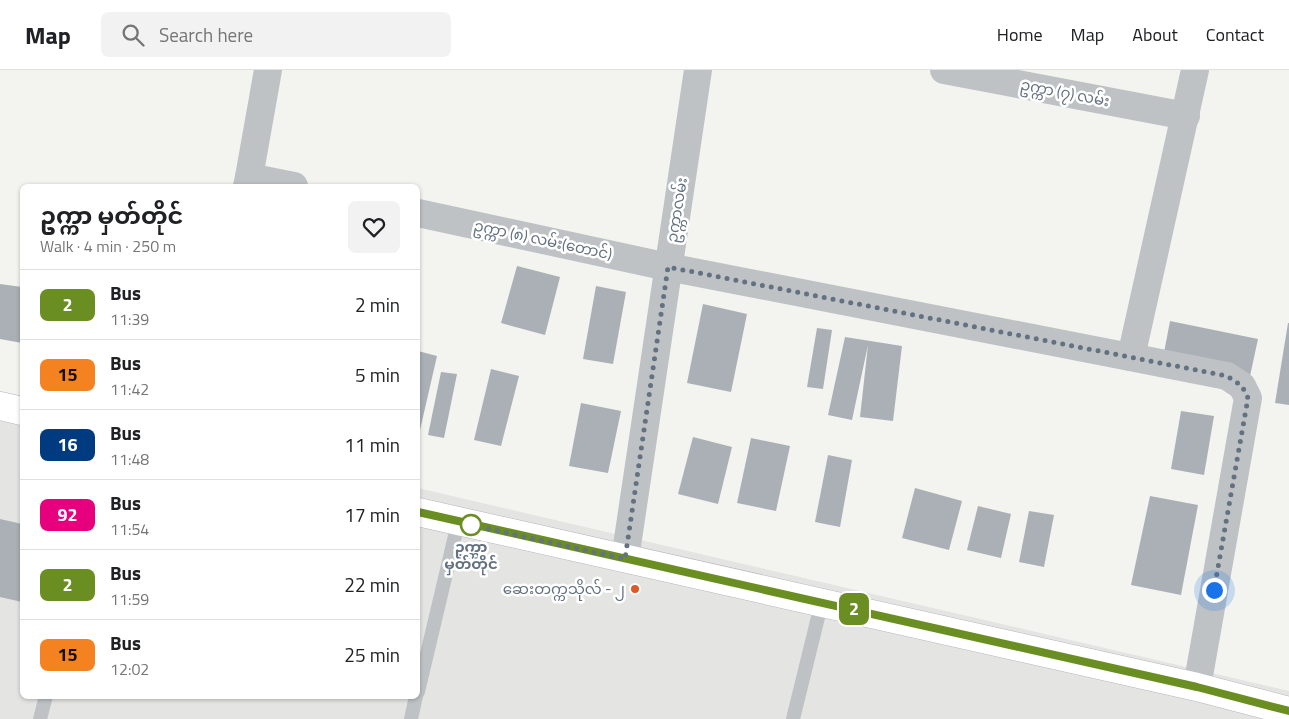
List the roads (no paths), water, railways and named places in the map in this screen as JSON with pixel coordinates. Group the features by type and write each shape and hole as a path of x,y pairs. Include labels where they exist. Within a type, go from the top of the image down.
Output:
{"main road":[{"path":"0,406 20,411"},
{"path":"420,513 458,523 822,602 1197,687 1289,711"}],"street":[{"path":"268,70 248,181 276,184"},
{"name":"ဥက္ကာလမ်း","path":"625,559 698,70"},
{"name":"ဥက္ကာ (၇) လမ်း","path":"944,70 1186,116"},
{"path":"1131,357 1195,70"},
{"name":"ဥက္ကာ (၈) လမ်း(တောင်)","path":"420,213 668,267 1227,376 1242,386 1248,398 1197,687"}],"lane":[{"path":"420,684 458,523"},
{"path":"793,719 822,602"},
{"path":"40,719 45,699"},
{"path":"411,719 415,699"}],"place":[{"name":"ဥက္ကာ မှတ်တိုင်","path":"471,525"},
{"name":"ဆေးတက္ကသိုလ် - ၂","path":"635,589"}]}
